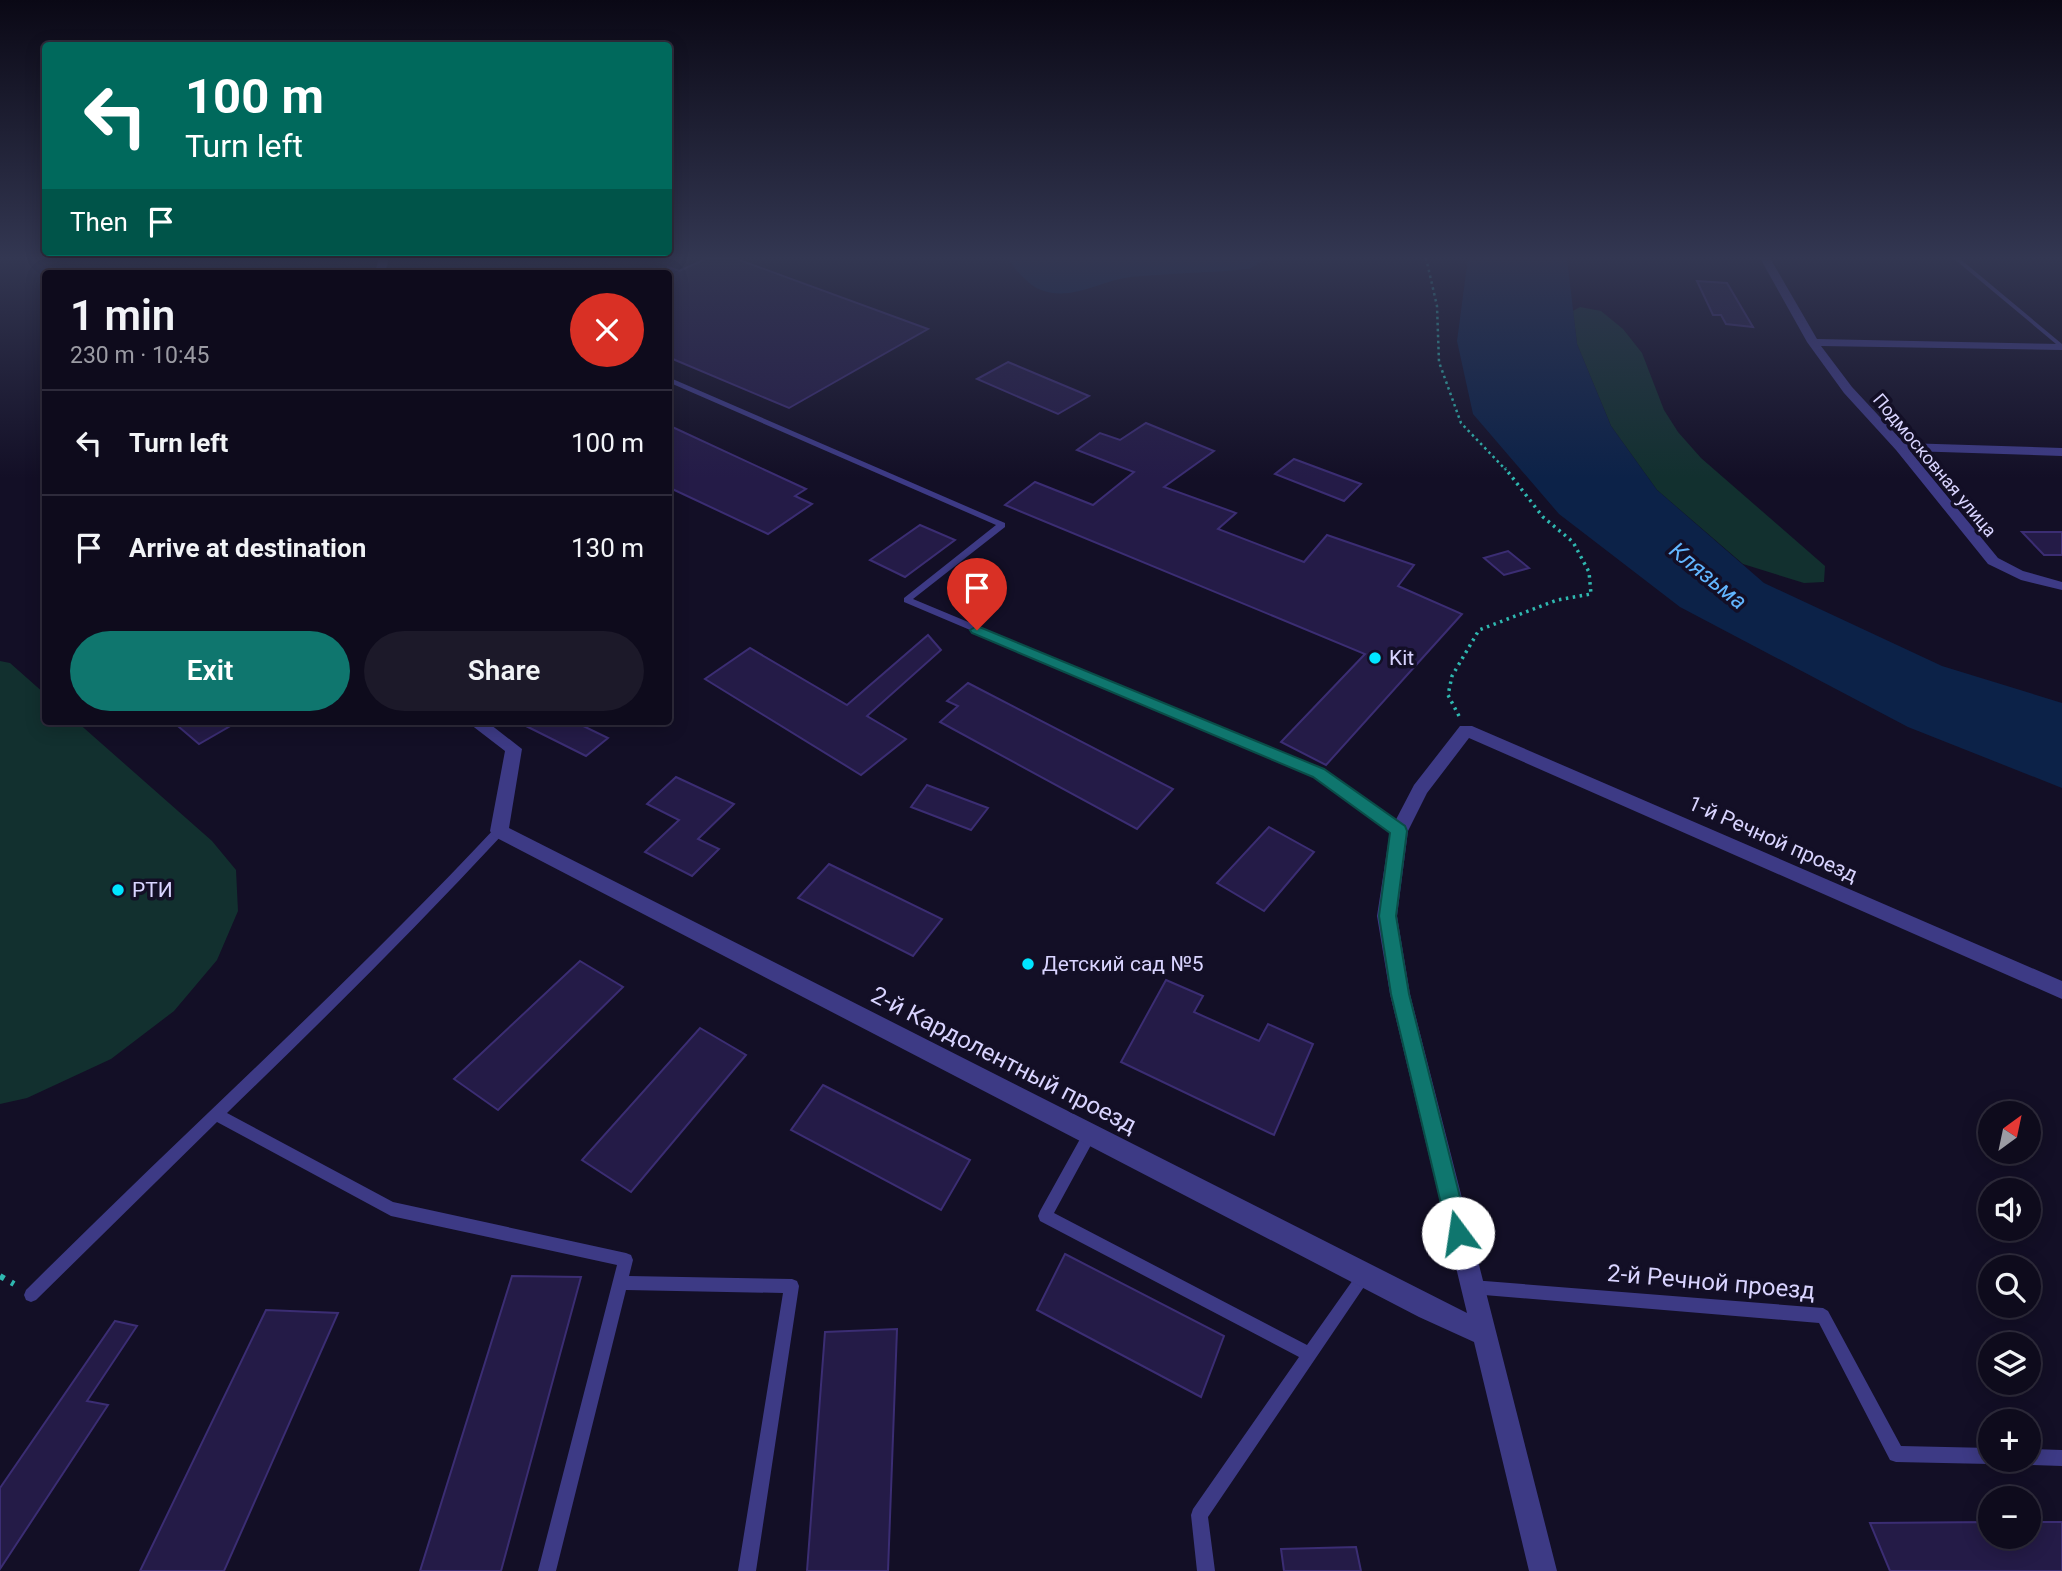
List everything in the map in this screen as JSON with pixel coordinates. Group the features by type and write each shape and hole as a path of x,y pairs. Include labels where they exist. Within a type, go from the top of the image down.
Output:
{"street":[{"name":"Подмосковная улица","path":"1807,331 1848,390 1900,447 1993,561 2010,573 2032,581 2062,586"},
{"path":"1813,342 2062,347"},
{"path":"1900,447 2062,452"},
{"path":"480,725 514,749 499,831"},
{"path":"1466,730 1420,790 1399,831 1387,916 1400,994 1543,1571"},
{"name":"1-й Речной проезд","path":"1466,730 2062,990"},
{"name":"2-й Кардолентный проезд","path":"499,831 1486,1335"}],"lane":[{"path":"2043,331 2062,347"},
{"path":"672,381 1002,524 907,600 1318,773 1399,831"},
{"path":"31,1295 425,913 499,831"},
{"path":"216,1114 391,1209 626,1260 547,1571"},
{"path":"1090,1134 1045,1216 1310,1355"},
{"path":"1206,1571 1199,1515 1365,1275"},
{"path":"620,1283 792,1286 747,1571"},
{"name":"2-й Речной проезд","path":"1471,1287 1823,1316 1896,1454 1978,1456"},
{"path":"2041,1457 2062,1458"}],"path":[{"path":"1438,331 1439,362 1461,424 1503,466 1544,517 1573,542 1589,572 1591,594 1558,600 1479,630 1452,676 1448,695 1466,730"}],"green space":[{"path":"1575,331 1625,331 1642,353 1664,410 1678,432 1701,458 1825,566 1824,582 1804,583 1743,564 1657,490 1611,426 1577,344"},
{"name":"РТИ","path":"0,661 10,663 42,691 42,725 81,725 212,841 236,870 238,911 217,960 174,1011 111,1059 27,1098 0,1104"}],"water":[{"name":"Клязьма","path":"1458,331 1576,331 1577,344 1611,426 1657,490 1764,583 1942,666 2062,703 2062,788 1908,727 1680,607 1559,514 1473,414 1457,341"}],"building":[{"path":"672,331 924,331 789,408 672,359"},
{"path":"1008,362 1089,396 1058,414 977,379"},
{"path":"1146,423 1214,451 1164,487 1236,513 1218,529 1304,562 1327,535 1414,565 1398,586 1462,614 1326,765 1281,742 1365,654 1005,505 1035,482 1093,505 1134,472 1077,450 1100,433 1120,440"},
{"path":"672,427 806,489 795,496 812,504 768,534 672,489"},
{"path":"1294,459 1361,484 1344,501 1275,474"},
{"path":"920,525 955,540 905,577 870,560"},
{"path":"2022,532 2062,532 2062,555 2044,555"},
{"path":"1508,551 1529,568 1504,575 1484,558"},
{"path":"928,635 941,650 867,716 906,739 861,775 705,679 750,648 847,705"},
{"path":"968,683 1173,789 1137,829 940,722 958,706 947,701"},
{"path":"177,725 232,725 199,744"},
{"path":"524,725 581,725 608,738 586,756"},
{"path":"676,777 734,804 698,839 719,849 692,876 645,852 679,820 647,804"},
{"path":"927,785 988,808 971,830 911,807"},
{"path":"1269,827 1314,852 1264,911 1217,883"},
{"path":"829,864 942,919 913,956 798,898"},
{"path":"580,961 623,987 498,1110 454,1079"},
{"path":"1166,980 1203,996 1194,1012 1259,1041 1268,1024 1313,1044 1274,1135 1121,1062"},
{"path":"700,1028 746,1055 631,1192 582,1160"},
{"path":"823,1085 970,1160 941,1210 791,1130"},
{"path":"1065,1254 1224,1336 1201,1397 1037,1310"},
{"path":"512,1276 581,1277 501,1571 420,1571"},
{"path":"266,1310 338,1313 224,1571 140,1571"},
{"path":"115,1321 137,1326 87,1401 108,1405 0,1569 0,1488"},
{"path":"897,1329 888,1571 807,1571 825,1332"},
{"path":"1978,1522 1978,1549 2041,1549 2041,1522 2062,1522 2062,1571 1890,1571 1870,1523"},
{"path":"1356,1547 1361,1571 1284,1571 1281,1549"}],"place":[{"name":"Kit","path":"1375,658"},
{"name":"РТИ","path":"118,890"},
{"name":"Детский сад №5","path":"1028,964"}],"route":[{"path":"977,630 1318,773 1399,831 1387,916 1400,994 1458,1233"}]}
